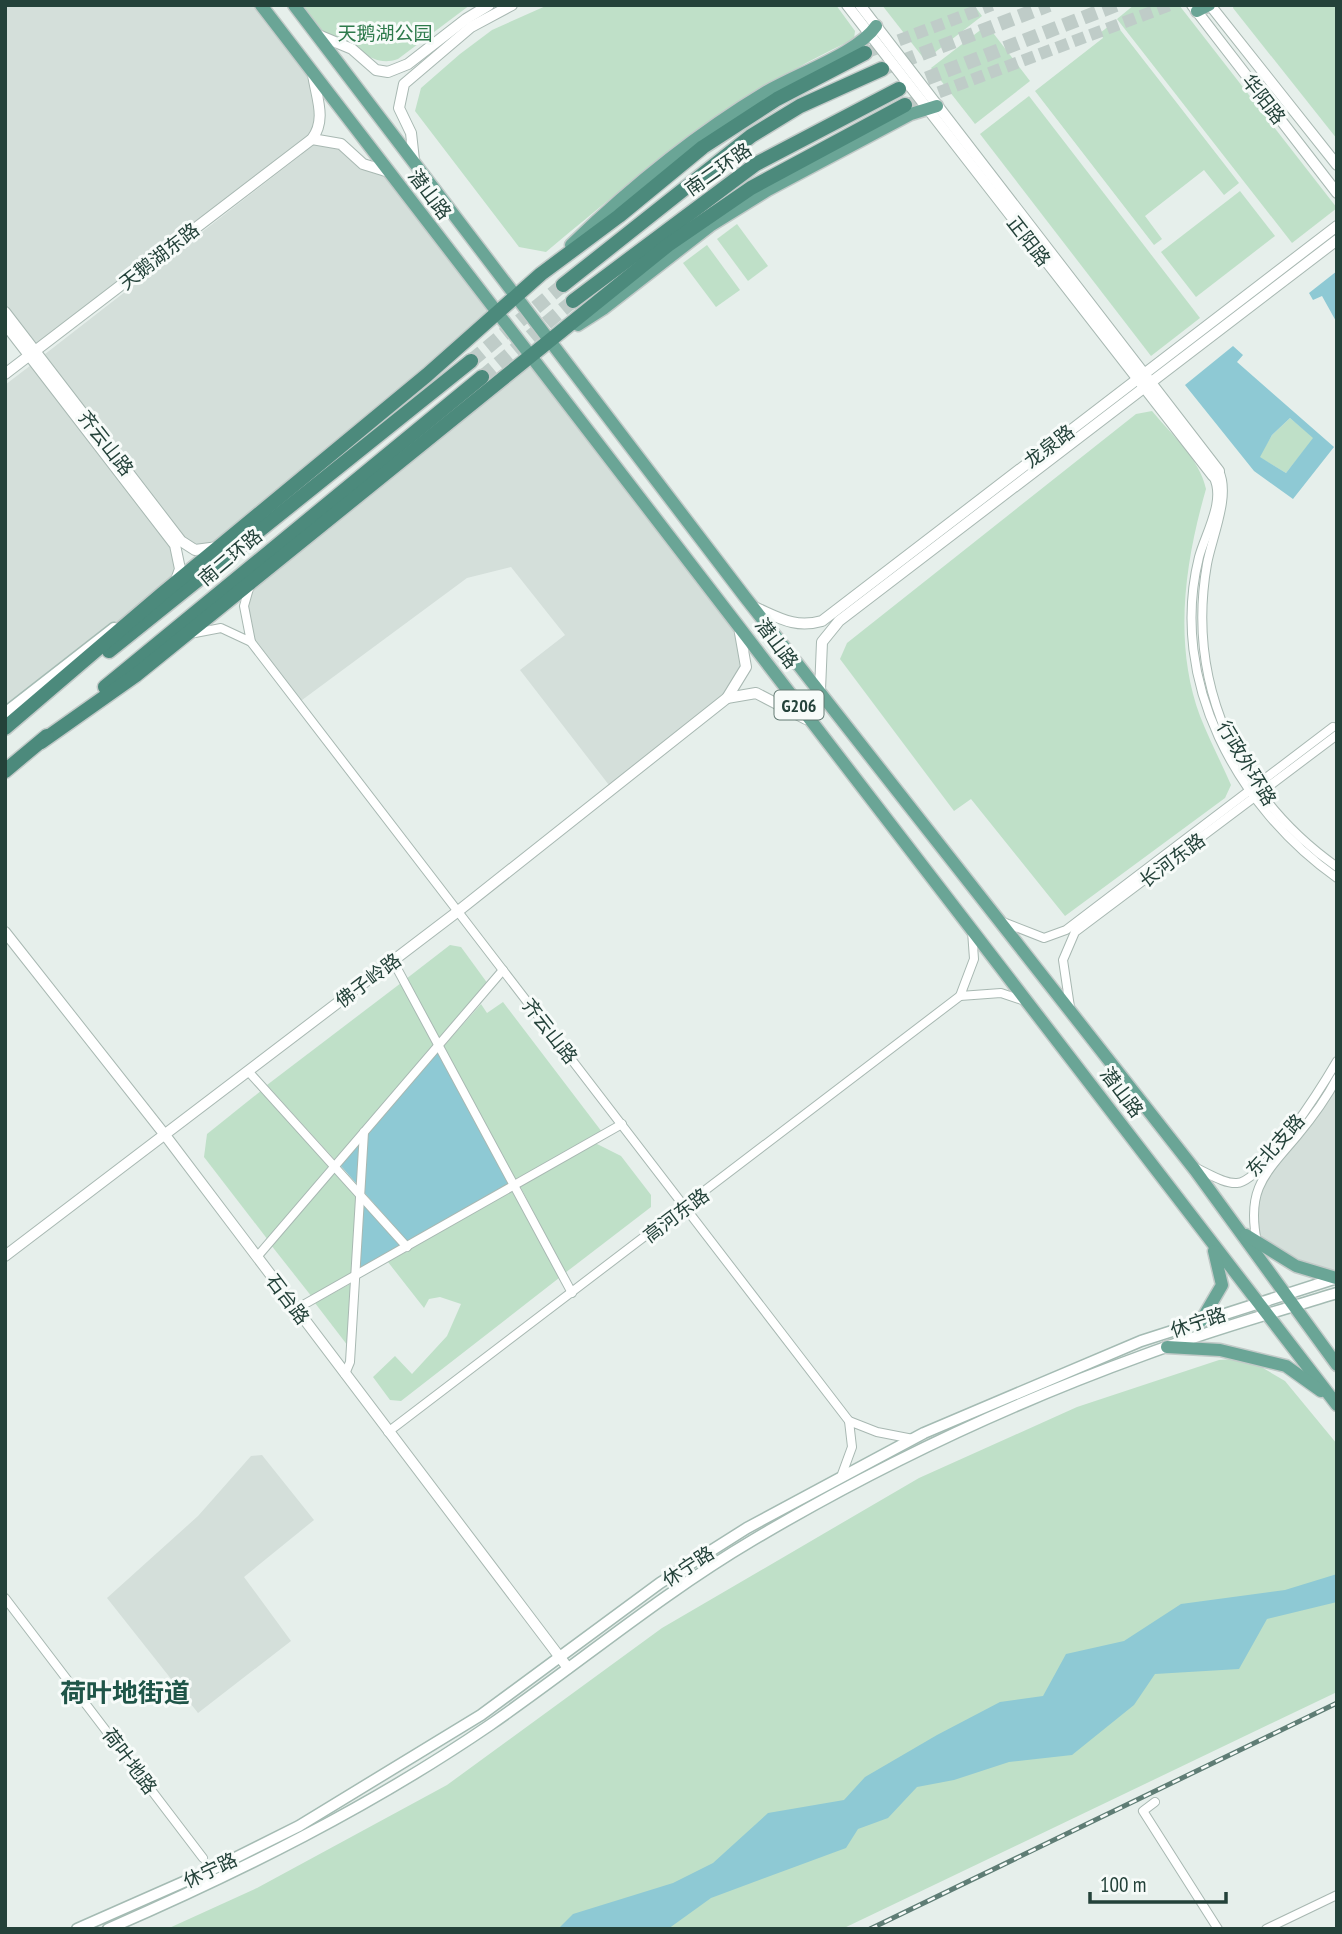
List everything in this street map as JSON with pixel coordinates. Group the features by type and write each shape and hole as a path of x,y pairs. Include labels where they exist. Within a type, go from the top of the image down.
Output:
{"highway":[{"path":"5,728 497,315 541,274 620,216 703,148 777,99 860,55 800,106"},
{"name":"南二环路","path":"563,285 751,136 800,106 882,69"},
{"name":"南二环路","path":"573,301 734,180 834,121 899,89"},
{"path":"41,741 136,675 551,341 575,317 678,238 751,188 905,105"},
{"path":"734,180 875,120"},
{"name":"南二环路","path":"5,734 471,361"},
{"name":"南二环路","path":"5,771 482,377"}],"main road":[{"name":"潜山路","path":"261,5 1334,1402"},
{"name":"潜山路","path":"294,5 752,606 1190,1165 1337,1366"},
{"path":"1194,8 1209,5"},
{"path":"541,274 611,206 685,149 765,92 860,44 873,31"},
{"path":"551,341 603,309 710,226 757,197 911,114 932,107"},
{"path":"5,713 74,656 162,594"},
{"path":"1240,1232 1296,1266 1337,1278"},
{"path":"1201,1321 1222,1285 1220,1268 1209,1237"},
{"name":"休宁路","path":"77,1929 213,1869 299,1826 481,1715 671,1577 747,1528 914,1439 1141,1341 1337,1278"},
{"name":"休宁路","path":"108,1929 216,1882 304,1839 488,1726 667,1595 753,1540 928,1446 1167,1347 1337,1293"},
{"path":"1167,1347 1220,1350 1286,1366 1334,1402"}],"street":[{"path":"316,34 352,49 376,70 388,72 408,64 466,19 489,5"},
{"path":"414,160 411,132 399,108 404,84 471,27 512,5"},
{"name":"正阳路","path":"847,5 873,31 1149,377 1216,473"},
{"name":"正阳路","path":"860,5 873,31"},
{"name":"华阳路","path":"1209,5 1337,165"},
{"name":"华阳路","path":"1194,8 1337,193"},
{"path":"313,74 322,112 319,130 312,139 341,144 350,149 363,164 389,172"},
{"name":"正阳路","path":"932,107 1139,384 1216,473"},
{"name":"天鹅湖东路","path":"5,374 312,139"},
{"name":"龙泉路","path":"1149,377 1337,226"},
{"name":"龙泉路","path":"752,606 789,624 807,625 822,621 1337,240"},
{"name":"齐云山路","path":"5,312 32,353 181,541 195,550 219,547"},
{"path":"5,324 32,353 175,545 180,569 175,583"},
{"name":"龙泉路","path":"820,690 819,663 822,642 839,621 1139,384"},
{"name":"行政外环路","path":"1216,473 1226,488 1202,596 1204,660 1217,713 1255,792 1311,860 1337,878"},
{"path":"251,583 244,606 245,624 251,642"},
{"path":"727,698 746,667 744,643 736,622"},
{"path":"185,636 221,628 251,642"},
{"name":"齐云山路","path":"251,642 849,1421"},
{"path":"727,698 756,693 813,723"},
{"name":"佛子岭路","path":"5,1256 457,912 727,698"},
{"name":"长河东路","path":"1071,1014 1063,960 1075,932 1335,731"},
{"name":"行政外环路","path":"1255,792 1337,867"},
{"name":"长河东路","path":"1000,921 1044,938 1055,936 1255,792"},
{"path":"972,931 974,959 960,996 1001,993 1029,1003"},
{"name":"石台路","path":"5,932 164,1135 568,1668"},
{"path":"393,961 572,1293"},
{"path":"257,1257 503,970"},
{"name":"高河东路","path":"388,1432 687,1207 960,996"},
{"name":"东北支路","path":"1190,1165 1220,1179 1238,1183 1250,1178 1295,1126 1337,1061"},
{"path":"248,1071 407,1247"},
{"name":"东北支路","path":"1257,1242 1254,1203 1266,1170 1297,1136 1337,1078"},
{"path":"296,1310 622,1124"},
{"path":"345,1374 350,1362 365,1132"},
{"path":"841,1477 852,1447 849,1421 877,1432 914,1439"},
{"name":"荷叶地路","path":"5,1598 203,1858"},
{"path":"1155,1802 1143,1811 1218,1929"},
{"path":"1266,1929 1337,1895"}],"shaded area":[{"path":"5,5 261,5 313,74 317,100 313,138 333,144 363,164 389,172 497,315 219,547 195,550 181,541 40,358 301,155 310,141 35,351 5,312"},
{"path":"530,358 736,622 745,658 737,685 612,789 520,670 565,635 511,567 467,578 298,703 251,642 245,624 251,583"},
{"path":"35,362 179,558 175,583 5,713 5,385"},
{"path":"1337,1078 1337,1270 1324,1274 1257,1242 1253,1222 1266,1170 1297,1136"},
{"path":"262,1455 314,1520 244,1577 291,1641 198,1713 107,1598 198,1516 251,1456"}],"green space":[{"name":"天鹅湖公园","path":"294,5 470,5 398,59 381,61 335,36 316,34"},
{"path":"548,5 836,5 855,31 854,39 771,83 693,135 618,192 546,252 519,247 415,111 421,88 460,54 492,30"},
{"path":"882,5 974,5 982,16 925,60"},
{"path":"1134,5 1179,5 1337,208 1292,243 1117,19"},
{"path":"1234,5 1337,5 1337,139 1233,8"},
{"path":"1114,22 1239,183 1224,195 1204,170 1145,216 1162,239 1154,245 1035,91 1103,38 1100,33"},
{"path":"987,25 1030,81 975,124 931,68"},
{"path":"1029,96 1200,318 1151,356 980,134"},
{"path":"1240,191 1275,236 1196,297 1161,252"},
{"path":"737,224 768,266 748,281 717,239"},
{"path":"707,245 740,290 716,307 683,263"},
{"path":"1152,411 1198,467 1206,489 1192,545 1184,631 1192,688 1200,716 1231,785 1225,798 1065,916 971,799 954,811 840,659 847,643 1136,414"},
{"path":"1290,418 1314,438 1286,473 1259,457 1272,435"},
{"path":"450,945 461,947 488,984 440,1040 406,979"},
{"path":"401,983 435,1045 336,1161 267,1085"},
{"path":"503,1002 602,1132 516,1180 443,1047 481,1004 487,1013"},
{"path":"262,1090 331,1166 268,1240 204,1157 207,1134"},
{"path":"595,1143 621,1156 651,1195 651,1207 565,1273 520,1186"},
{"path":"335,1171 359,1198 353,1274 312,1297 271,1245"},
{"path":"512,1191 559,1278 401,1401 390,1400 373,1377 395,1356 412,1374 447,1336 461,1304 440,1297 429,1299 424,1308 388,1262"},
{"path":"352,1283 348,1346 315,1303"},
{"path":"1246,1358 1285,1381 1337,1444 1337,1692 842,1929 167,1929 257,1888 447,1785 662,1628 919,1478 1077,1407 1219,1360"}],"water":[{"path":"1337,271 1337,323 1322,296 1313,300 1309,293"},
{"path":"1233,346 1243,355 1237,362 1334,447 1293,499 1254,471 1185,385","holes":["1290,418 1313,438 1286,473 1260,457 1272,435"]},
{"path":"437,1051 509,1184 408,1242 340,1165"},
{"path":"361,1201 401,1246 356,1273"},
{"path":"1337,1574 1337,1602 1267,1619 1239,1669 1155,1674 1134,1705 1072,1755 1009,1762 954,1780 917,1787 888,1818 858,1829 846,1848 711,1898 668,1929 558,1929 573,1914 673,1883 713,1863 768,1813 844,1800 865,1777 1000,1702 1043,1696 1066,1654 1124,1641 1181,1604 1285,1590"}],"tunnel":[{"path":"865,53 992,5"},
{"path":"882,69 1049,5"},
{"path":"907,86 1116,5"},
{"path":"905,105 1170,5"},
{"path":"471,361 563,285"},
{"path":"482,377 573,301"}],"railway":[{"path":"870,1929 1337,1703"}],"district":[{"name":"荷叶地街道","path":"125,1692"}]}
